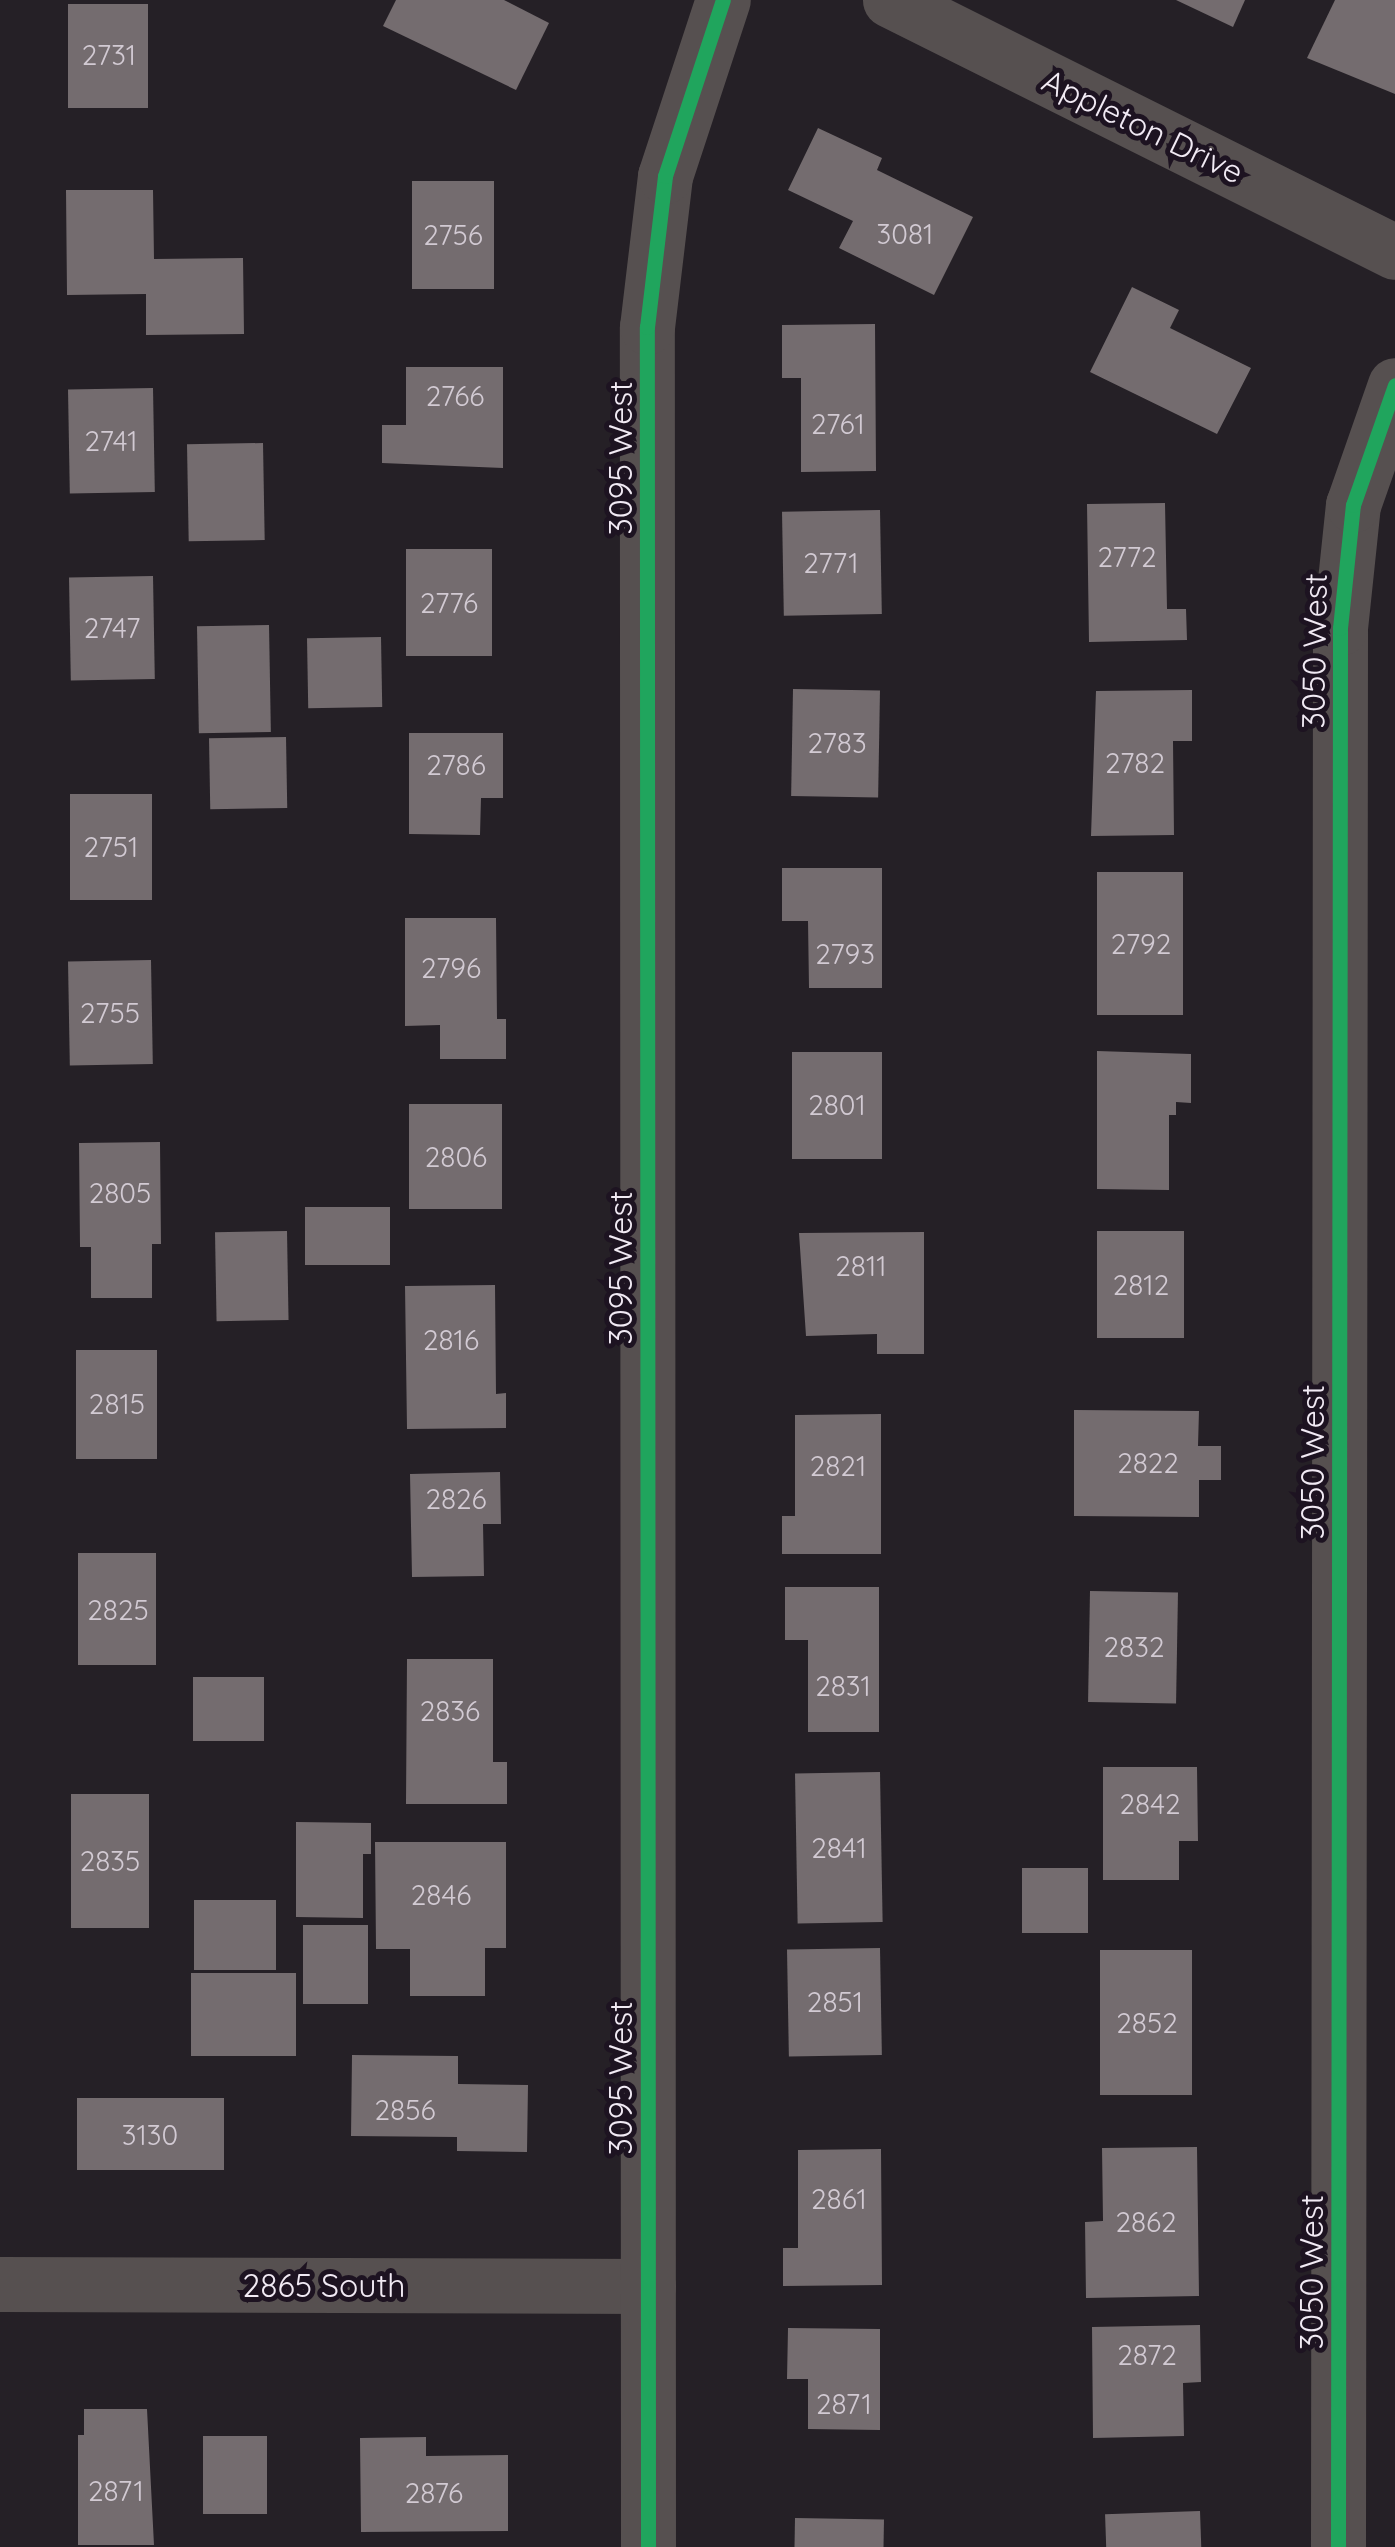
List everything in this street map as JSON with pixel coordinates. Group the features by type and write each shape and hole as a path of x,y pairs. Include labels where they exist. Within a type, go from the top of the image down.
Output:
{"street":[{"name":"3095 West","path":"648,2547 647,327 666,176 723,0"},
{"name":"Appleton Drive","path":"890,0 1395,252"},
{"name":"3050 West","path":"1338,2547 1340,628 1353,505 1395,385"},
{"name":"2865 South","path":"0,2284 648,2286"}],"building":[{"path":"396,0 504,0 549,23 516,90 383,26"},
{"path":"1176,0 1245,0 1233,27"},
{"path":"1335,0 1395,0 1395,94 1307,58"},
{"path":"68,4 148,4 148,108 68,108"},
{"path":"818,128 882,158 877,170 973,217 934,295 839,248 853,221 788,190"},
{"path":"412,181 494,181 494,289 412,289"},
{"path":"66,190 153,190 154,259 243,258 244,334 146,335 146,294 67,295"},
{"path":"1132,287 1179,310 1170,328 1251,368 1217,434 1090,372"},
{"path":"875,324 876,471 801,472 801,378 782,378 782,325"},
{"path":"406,367 503,367 503,468 382,463 382,425 406,425"},
{"path":"153,388 155,492 70,493 68,389"},
{"path":"263,443 265,540 189,541 187,444"},
{"path":"1165,503 1167,609 1186,609 1187,640 1089,642 1087,504"},
{"path":"880,510 882,614 784,616 782,512"},
{"path":"406,549 492,549 492,656 406,656"},
{"path":"153,576 155,679 71,680 69,577"},
{"path":"269,625 271,732 199,733 197,626"},
{"path":"381,637 382,707 308,708 307,638"},
{"path":"793,689 880,691 878,798 791,796"},
{"path":"1192,690 1192,741 1173,741 1174,835 1091,836 1096,691"},
{"path":"409,733 503,733 503,798 481,798 480,835 409,834"},
{"path":"286,737 287,808 210,809 209,738"},
{"path":"70,794 152,794 152,900 70,900"},
{"path":"782,868 882,868 882,988 809,988 808,921 782,921"},
{"path":"1097,872 1183,872 1183,1015 1097,1015"},
{"path":"405,918 496,918 497,1019 506,1019 506,1059 440,1059 440,1025 405,1026"},
{"path":"151,960 153,1064 70,1065 68,961"},
{"path":"1097,1051 1191,1054 1191,1103 1176,1102 1176,1115 1169,1115 1169,1190 1097,1189"},
{"path":"792,1052 882,1052 882,1159 792,1159"},
{"path":"409,1104 502,1104 502,1209 409,1209"},
{"path":"160,1142 161,1244 152,1244 152,1298 91,1298 91,1247 80,1247 79,1143"},
{"path":"305,1207 390,1207 390,1265 305,1265"},
{"path":"287,1231 289,1320 217,1321 215,1232"},
{"path":"1097,1231 1184,1231 1184,1338 1097,1338"},
{"path":"924,1232 924,1354 877,1354 877,1334 806,1336 799,1233"},
{"path":"495,1285 496,1394 506,1393 506,1428 407,1429 405,1286"},
{"path":"76,1350 157,1350 157,1459 76,1459"},
{"path":"1074,1410 1199,1411 1198,1446 1221,1446 1221,1480 1199,1480 1199,1517 1074,1516"},
{"path":"881,1414 881,1554 782,1554 782,1516 795,1516 795,1415"},
{"path":"500,1472 501,1524 483,1524 484,1576 412,1577 410,1474"},
{"path":"78,1553 156,1553 156,1665 78,1665"},
{"path":"785,1587 879,1587 879,1732 808,1732 808,1640 785,1640"},
{"path":"1090,1591 1178,1593 1176,1704 1088,1702"},
{"path":"407,1659 493,1659 493,1762 507,1762 507,1804 406,1804"},
{"path":"193,1677 264,1677 264,1741 193,1741"},
{"path":"1103,1767 1197,1767 1198,1841 1179,1841 1179,1880 1103,1880"},
{"path":"880,1772 883,1922 798,1923 795,1773"},
{"path":"71,1794 149,1794 149,1928 71,1928"},
{"path":"296,1822 371,1823 371,1854 363,1854 363,1918 296,1917"},
{"path":"375,1842 506,1842 506,1948 485,1948 485,1996 410,1996 410,1949 376,1949"},
{"path":"1022,1868 1088,1868 1088,1933 1022,1933"},
{"path":"194,1900 276,1900 276,1970 194,1970"},
{"path":"303,1925 368,1925 368,2004 303,2004"},
{"path":"880,1948 882,2055 789,2057 787,1950"},
{"path":"1100,1950 1192,1950 1192,2095 1100,2095"},
{"path":"191,1973 296,1973 296,2056 191,2056"},
{"path":"352,2055 458,2056 458,2084 528,2085 527,2152 457,2151 457,2137 351,2136"},
{"path":"77,2098 224,2098 224,2170 77,2170"},
{"path":"1197,2147 1199,2296 1086,2298 1085,2222 1103,2221 1102,2148"},
{"path":"881,2149 882,2285 783,2286 783,2248 798,2248 798,2150"},
{"path":"1200,2325 1201,2382 1183,2383 1184,2436 1093,2438 1092,2327"},
{"path":"788,2328 880,2329 880,2430 808,2429 808,2379 787,2379"},
{"path":"84,2409 147,2409 154,2545 78,2545 78,2435 84,2435"},
{"path":"203,2436 267,2436 267,2514 203,2514"},
{"path":"426,2437 426,2456 508,2455 508,2531 361,2532 360,2438"},
{"path":"1200,2511 1201,2547 1106,2547 1105,2514"},
{"path":"795,2518 884,2520 884,2547 794,2547"}],"cycle path":[{"path":"648,2547 647,327 665,176 723,0"},
{"path":"1338,2547 1340,628 1353,505 1395,385"}]}
